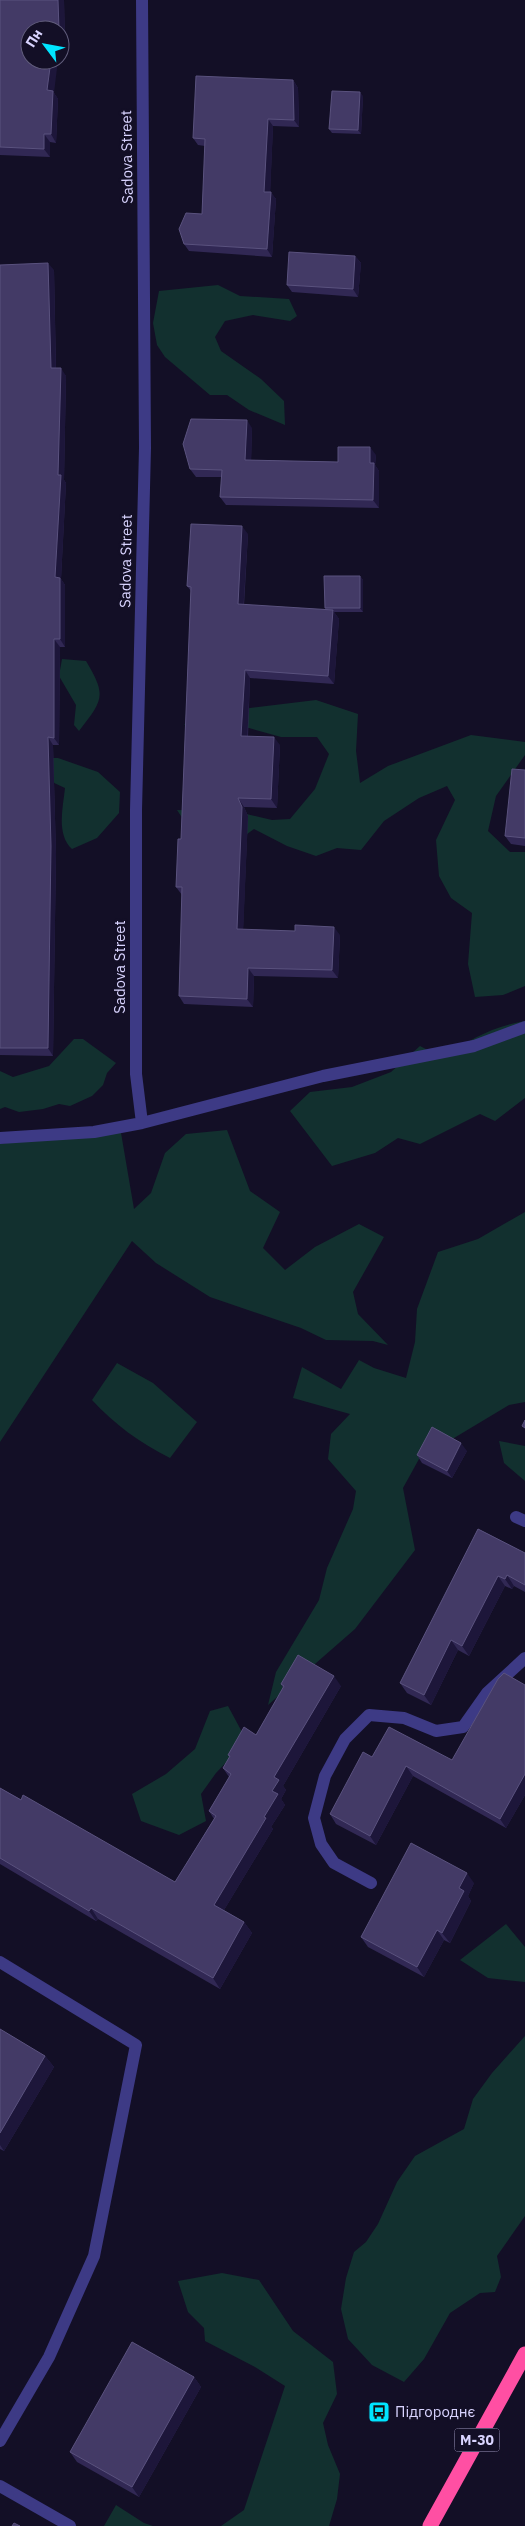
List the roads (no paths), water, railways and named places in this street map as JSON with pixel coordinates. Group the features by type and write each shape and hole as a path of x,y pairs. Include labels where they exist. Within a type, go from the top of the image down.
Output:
{"highway":[{"name":"М-30","path":"430,2526 525,2354"}],"street":[{"name":"Sadova Street","path":"142,0 145,448 136,810 136,1074 142,1123"},
{"path":"0,1138 94,1132 142,1123 323,1076 474,1046 525,1027"},
{"path":"371,1883 334,1862 321,1844 314,1818 325,1776 345,1739 369,1715 404,1718 436,1731 463,1728 487,1693 525,1658"},
{"path":"0,1962 136,2045 94,2256 49,2357 0,2441"},
{"path":"0,2486 70,2526"}],"place":[{"name":"Підгороднє","path":"379,2412"}]}
